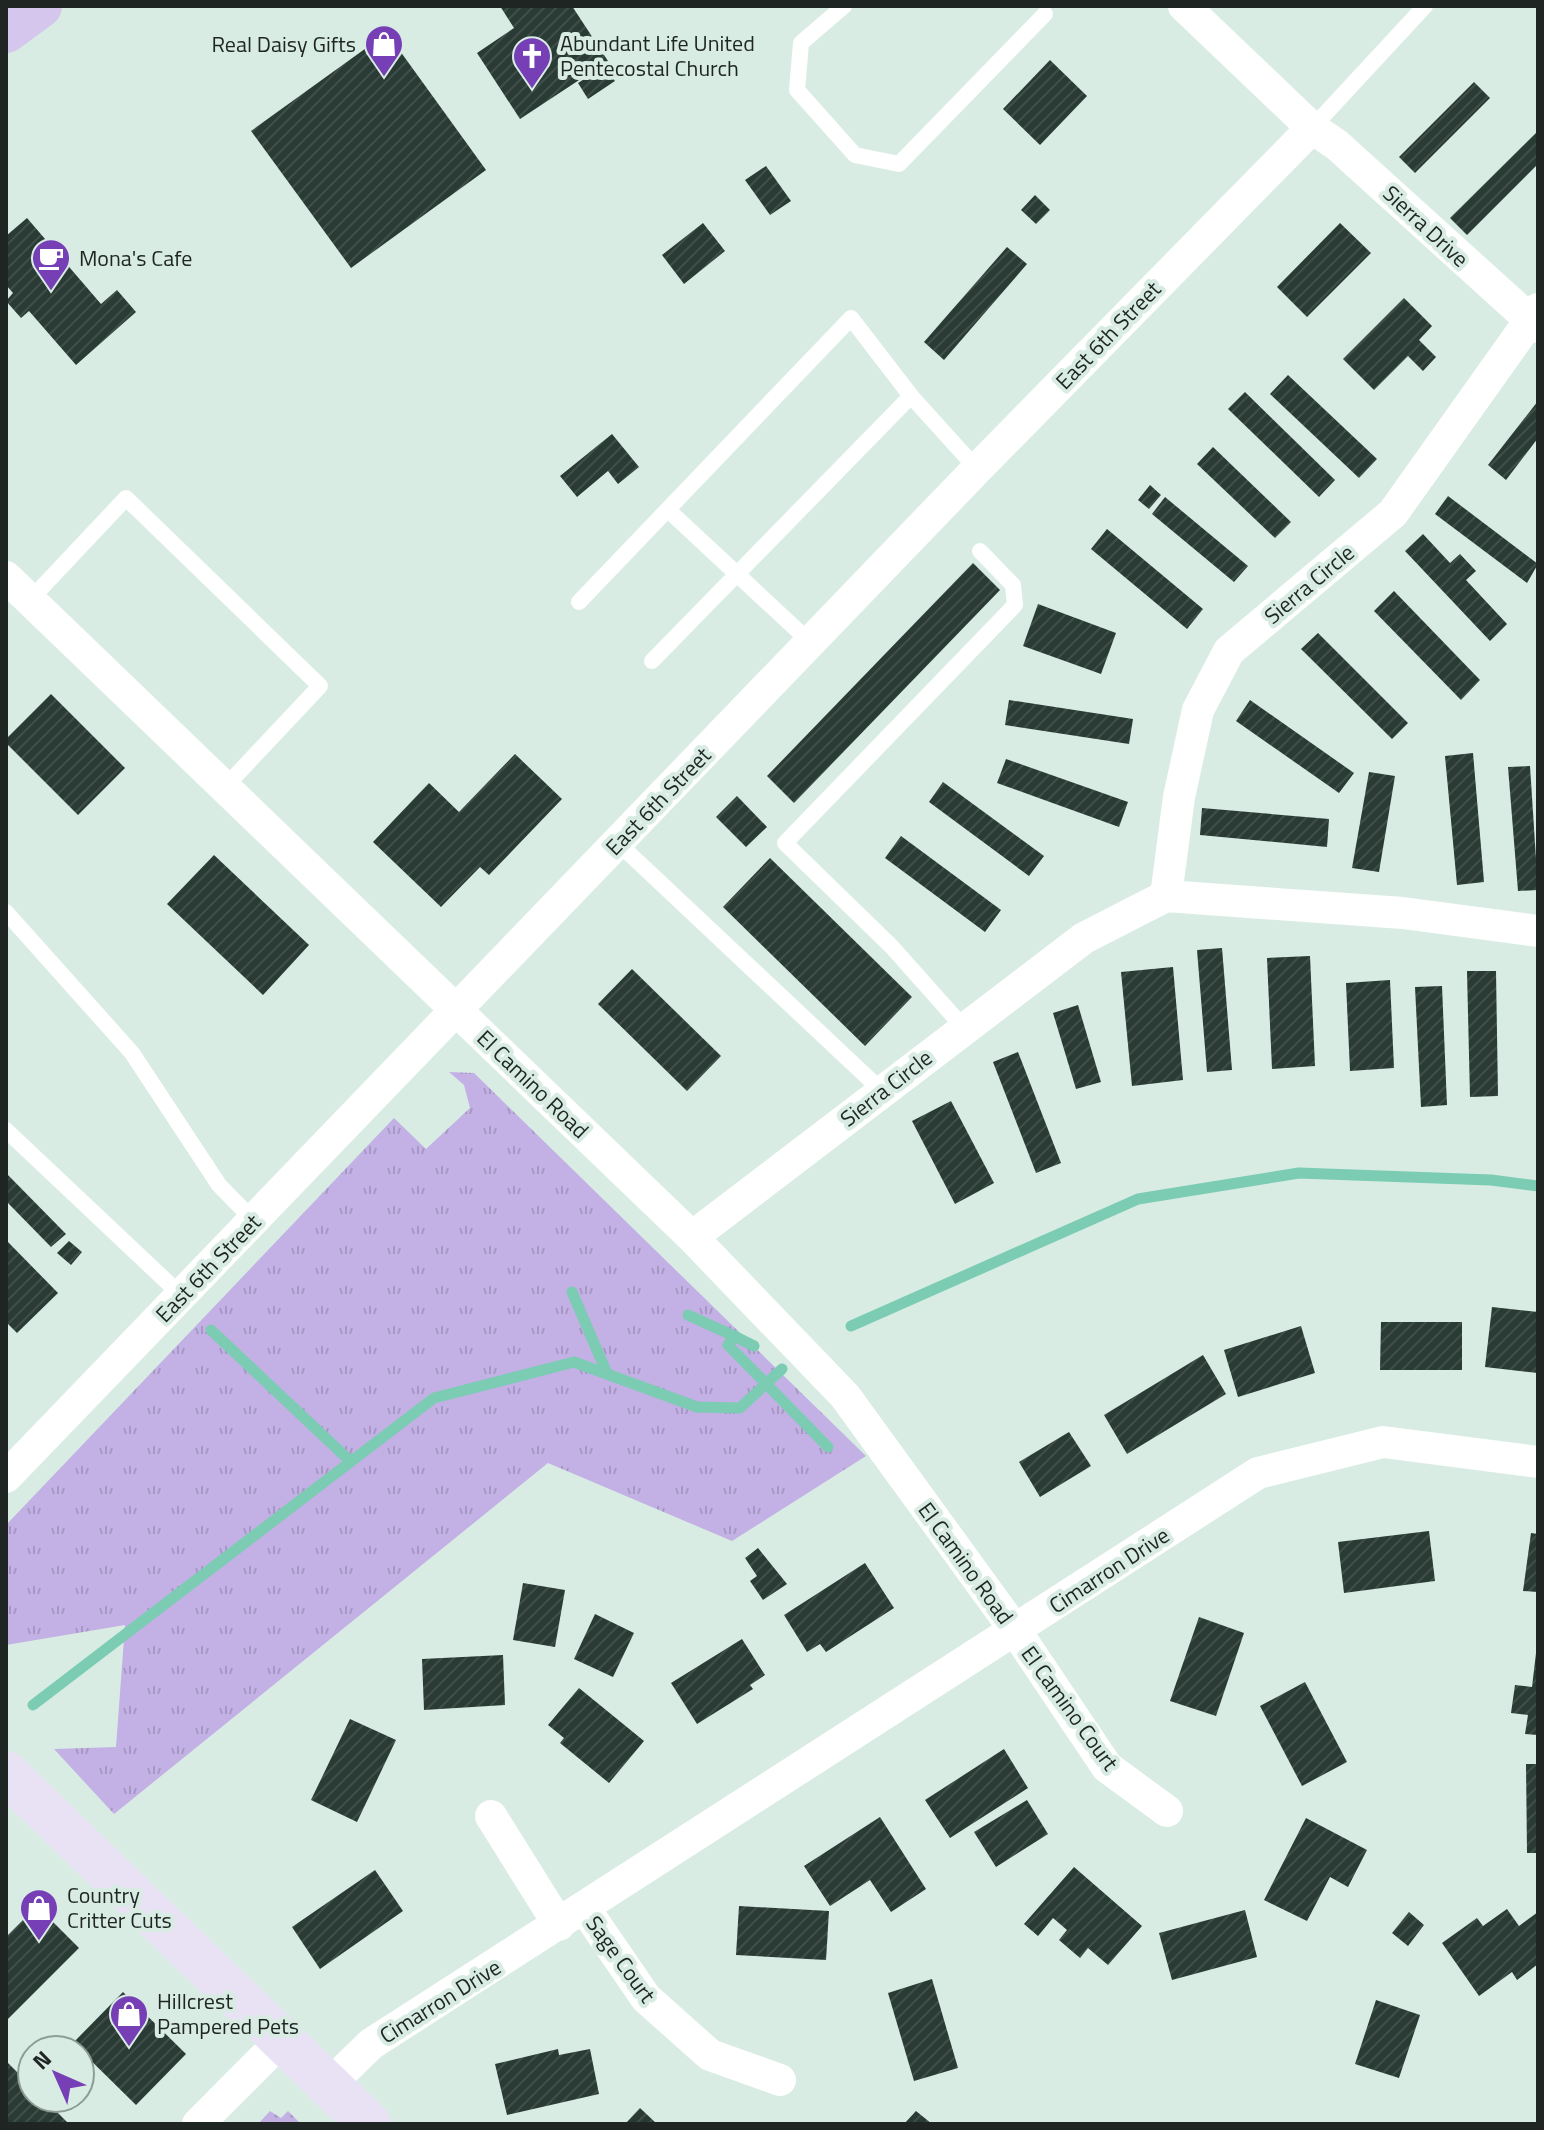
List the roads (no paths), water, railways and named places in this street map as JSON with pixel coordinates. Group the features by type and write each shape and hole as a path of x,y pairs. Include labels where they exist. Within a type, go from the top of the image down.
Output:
{"main road":[{"path":"6,31 40,6"},
{"path":"6,1773 369,2124"}],"street":[{"name":"Sierra Drive","path":"1184,6 1312,128 1337,145 1534,319"},
{"name":"East 6th Street","path":"6,1477 977,469 1312,128"},
{"name":"Sierra Circle","path":"692,1237 1084,938 1166,896 1179,797 1198,710 1229,651 1393,513 1534,319"},
{"name":"El Camino Road","path":"6,577 692,1237 845,1396 1015,1630"},
{"path":"1166,896 1403,913 1538,931"},
{"name":"Cimarron Drive","path":"329,2085 363,2050 1258,1473 1383,1442 1538,1462"},
{"name":"El Camino Court","path":"1015,1630 1107,1767 1167,1811"},
{"path":"491,1816 572,1917"},
{"name":"Sage Court","path":"572,1917 646,1998 710,2055 780,2080"},
{"path":"198,2124 282,2040"}],"lane":[{"path":"844,6 801,43 797,90 855,155 899,164 1045,14"},
{"path":"1312,128 1425,6"},
{"path":"579,602 851,318 911,396 977,469"},
{"path":"652,661 911,396"},
{"path":"30,600 126,498 320,686 225,787"},
{"path":"668,510 810,642"},
{"path":"964,1028 892,947 785,843 1015,605 1013,585 980,551"},
{"path":"618,843 882,1091"},
{"path":"6,912 132,1053 219,1185 254,1221"},
{"path":"6,1130 182,1296"}],"waterway":[{"path":"851,1326 1138,1199 1299,1173 1491,1180 1538,1186"},
{"path":"572,1292 606,1371"},
{"path":"688,1315 734,1336"},
{"path":"211,1330 350,1461"},
{"path":"754,1346 734,1336 728,1345 828,1447"},
{"path":"33,1705 434,1398 574,1362 697,1407 740,1408 782,1369"}],"place":[{"name":"Real Daisy Gifts","path":"384,78"},
{"name":"Abundant Life United Pentecostal Church","path":"532,90"},
{"name":"Mona's Cafe","path":"51,292"},
{"name":"Country Critter Cuts","path":"39,1942"},
{"name":"Hillcrest Pampered Pets","path":"129,2048"}]}
